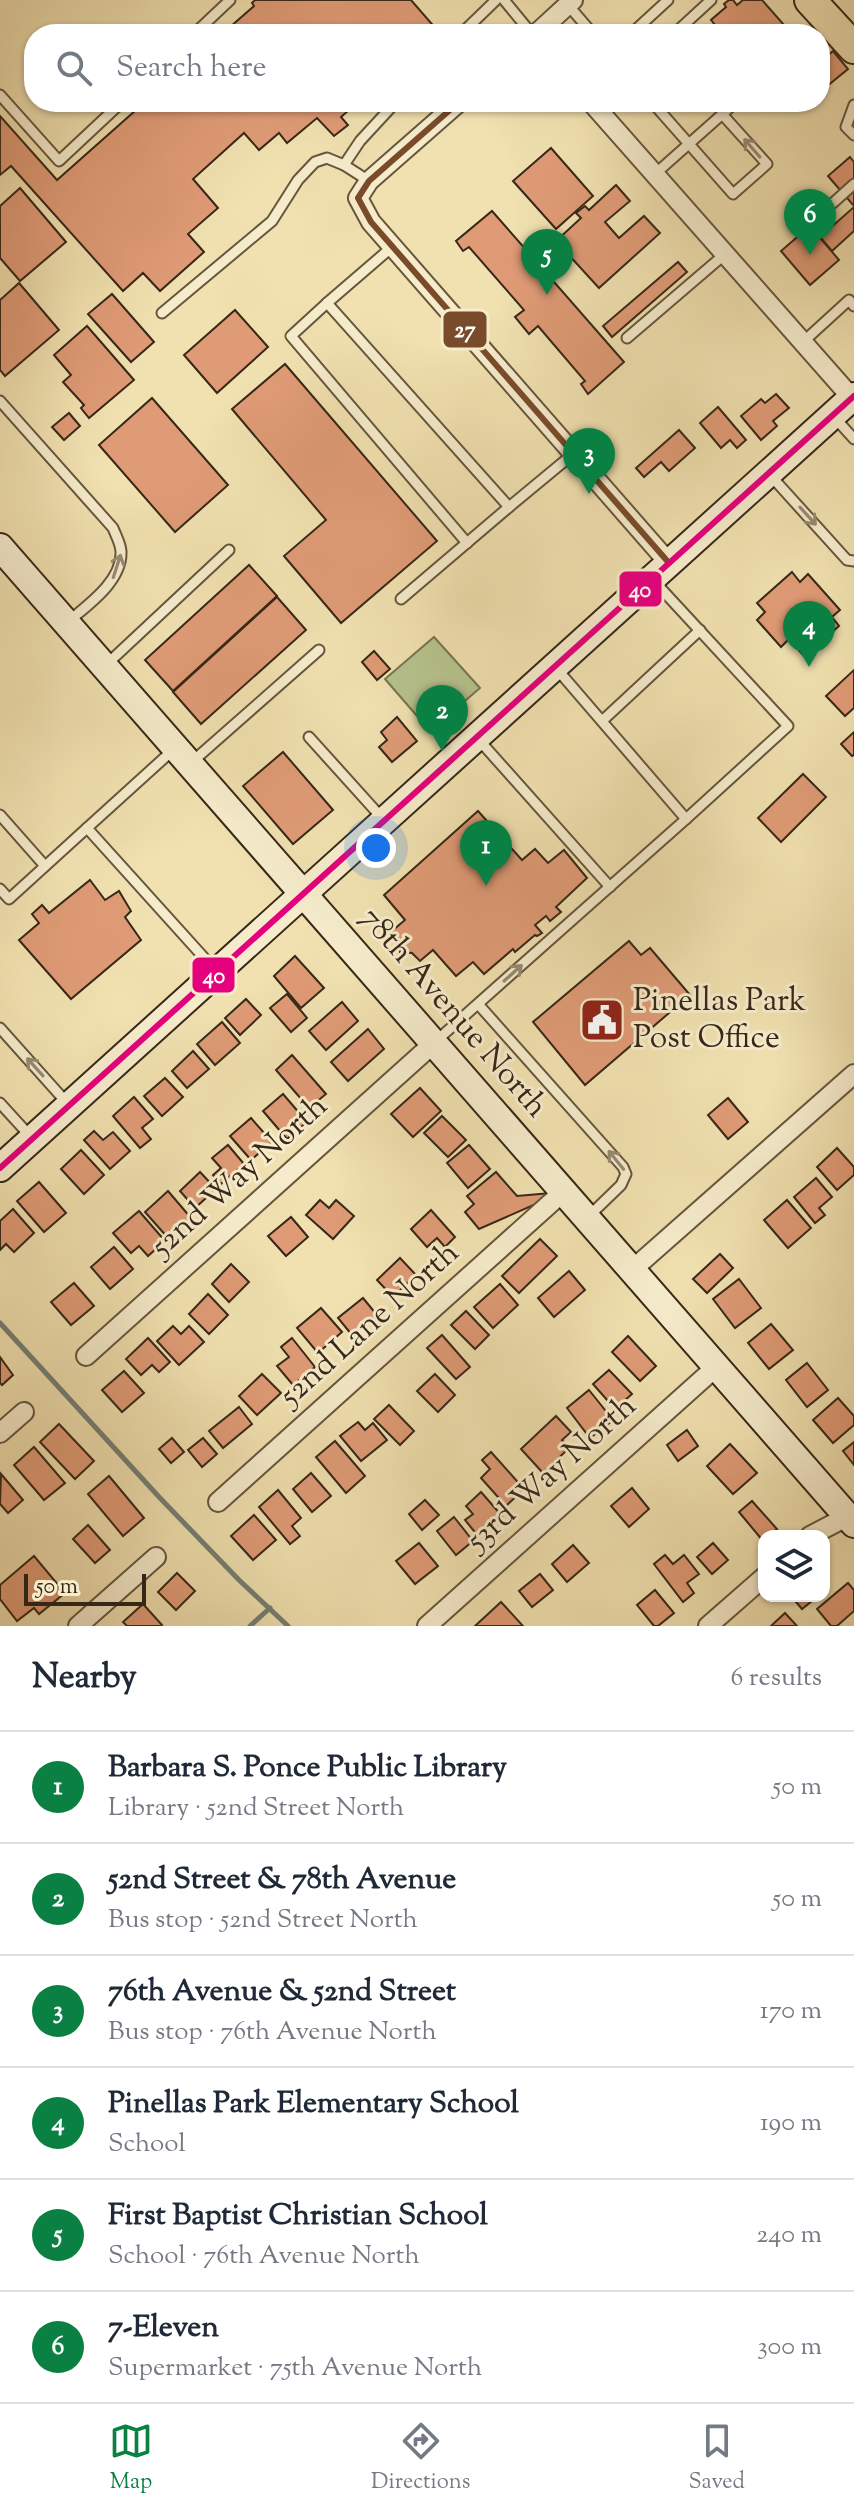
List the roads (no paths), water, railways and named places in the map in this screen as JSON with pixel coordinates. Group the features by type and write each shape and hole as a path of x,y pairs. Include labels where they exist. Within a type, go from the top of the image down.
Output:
{"main road":[{"path":"830,25 854,48"}],"street":[{"path":"546,24 571,2"},
{"path":"448,112 369,181 358,198 371,222 573,454 660,571"},
{"path":"0,1168 846,403 803,342 600,112"},
{"name":"78th Avenue North","path":"0,547 851,1518"},
{"name":"52nd Way North","path":"86,1356 434,1043"},
{"path":"632,1270 854,1074"},
{"name":"52nd Lane North","path":"218,1502 563,1192"},
{"name":"53rd Way North","path":"427,1626 716,1367"},
{"path":"0,1433 24,1412"},
{"path":"824,1530 851,1518"},
{"path":"78,1626 156,1557"},
{"path":"708,1626 758,1582"}],"lane":[{"path":"205,24 230,0"},
{"path":"471,24 496,0"},
{"path":"504,0 525,24"},
{"path":"642,24 668,0"},
{"path":"571,2 586,24"},
{"path":"684,24 705,2"},
{"path":"0,95 59,161 111,112"},
{"path":"854,105 846,127 854,135"},
{"path":"344,165 360,141 387,112"},
{"path":"661,112 733,194 767,164 722,114"},
{"path":"655,174 724,112"},
{"path":"162,313 272,221 298,180 315,162 327,158 369,181"},
{"path":"833,203 854,184"},
{"path":"392,247 291,336 467,543"},
{"path":"627,338 725,254"},
{"path":"803,342 852,301"},
{"path":"327,303 509,507"},
{"path":"0,401 113,528 121,549 120,564 112,579 67,623"},
{"path":"846,403 854,439"},
{"path":"401,599 573,454"},
{"path":"769,473 850,561"},
{"path":"105,667 229,550"},
{"path":"434,1043 788,726 700,630 660,571"},
{"path":"602,721 700,630"},
{"path":"0,889 9,899 87,828 319,650"},
{"path":"555,667 686,819"},
{"path":"309,737 384,821"},
{"path":"476,737 610,887"},
{"path":"0,815 45,866"},
{"path":"87,828 217,972"},
{"path":"478,1004 623,1167 626,1174 621,1185 586,1218"},
{"path":"0,1028 69,1105"},
{"path":"0,1103 32,1139"}],"waterway":[{"path":"0,1323 160,1498 288,1626"},
{"path":"250,1626 270,1608"}],"place":[{"name":"7-Eleven","path":"810,255"},
{"name":"First Baptist Christian School","path":"547,295"},
{"name":"76th Avenue & 52nd Street","path":"589,494"},
{"name":"Pinellas Park Elementary School","path":"809,667"},
{"name":"52nd Street & 78th Avenue","path":"442,751"},
{"name":"Barbara S. Ponce Public Library","path":"486,886"},
{"name":"Pinellas Park Post Office","path":"602,1020"}]}
